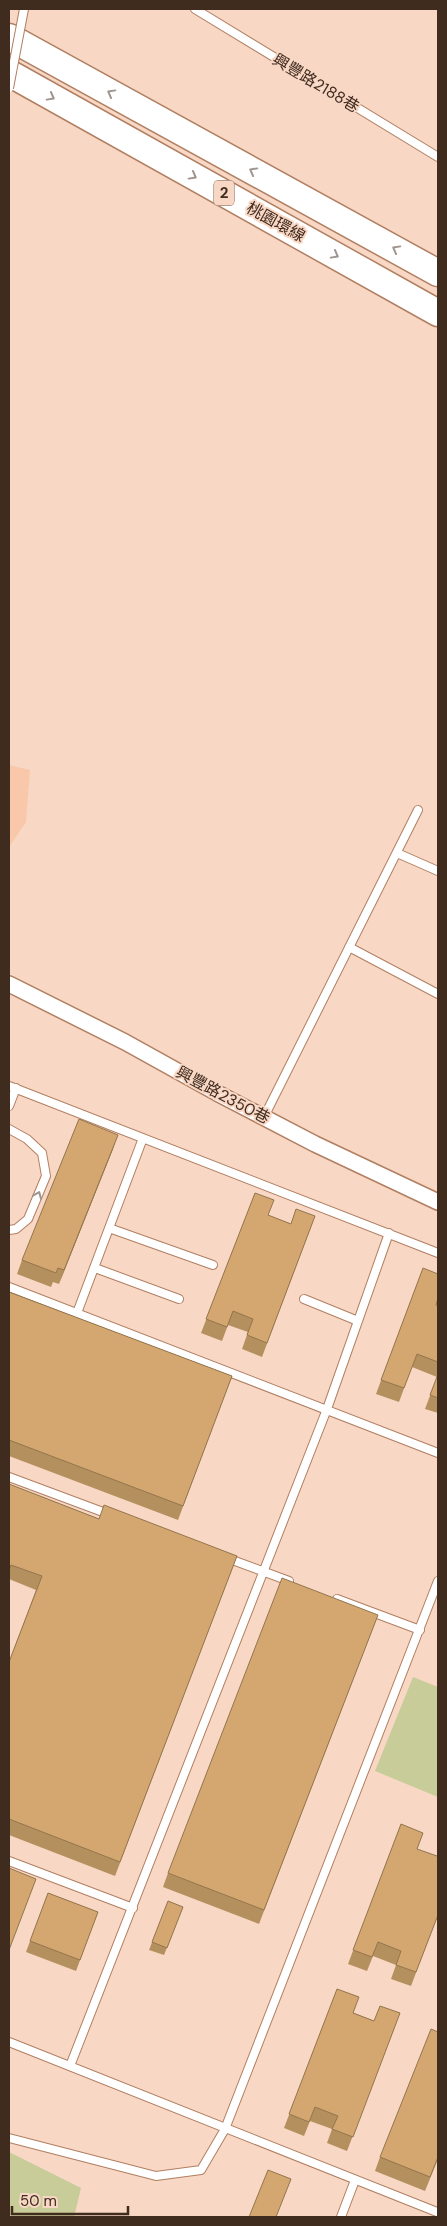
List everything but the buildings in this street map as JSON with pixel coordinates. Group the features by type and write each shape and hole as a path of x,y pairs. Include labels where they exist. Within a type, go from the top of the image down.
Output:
{"highway":[{"name":"桃園環線","path":"9,37 438,274"},
{"name":"桃園環線","path":"9,73 438,313"}],"street":[{"name":"興豐路2350巷","path":"9,984 125,1042 264,1117 438,1202"}],"lane":[{"path":"9,88 24,9"},
{"name":"興豐路2188巷","path":"195,9 438,157"},
{"path":"264,1117 418,810"},
{"path":"397,853 438,871"},
{"path":"349,947 438,994"},
{"path":"9,1106 12,1087 438,1253"},
{"path":"9,1129 27,1139 42,1153 46,1176 28,1220 16,1229 9,1230"},
{"path":"78,1313 143,1138"},
{"path":"109,1228 213,1265"},
{"path":"70,2066 327,1409 389,1233"},
{"path":"94,1268 179,1299"},
{"path":"9,1287 438,1453"},
{"path":"304,1299 358,1321"},
{"path":"9,1477 118,1517"},
{"path":"218,1555 300,1585"},
{"path":"9,2138 156,2176 201,2170 225,2129 438,1581"},
{"path":"328,1596 420,1630"},
{"path":"9,1861 133,1908"},
{"path":"9,2042 437,2212"},
{"path":"341,2217 355,2180"}],"shaded area":[{"path":"9,765 30,770 26,822 9,847"}],"green space":[{"path":"413,1677 438,1687 438,1797 375,1771"},
{"path":"9,2152 81,2188 74,2217 9,2217"}]}
